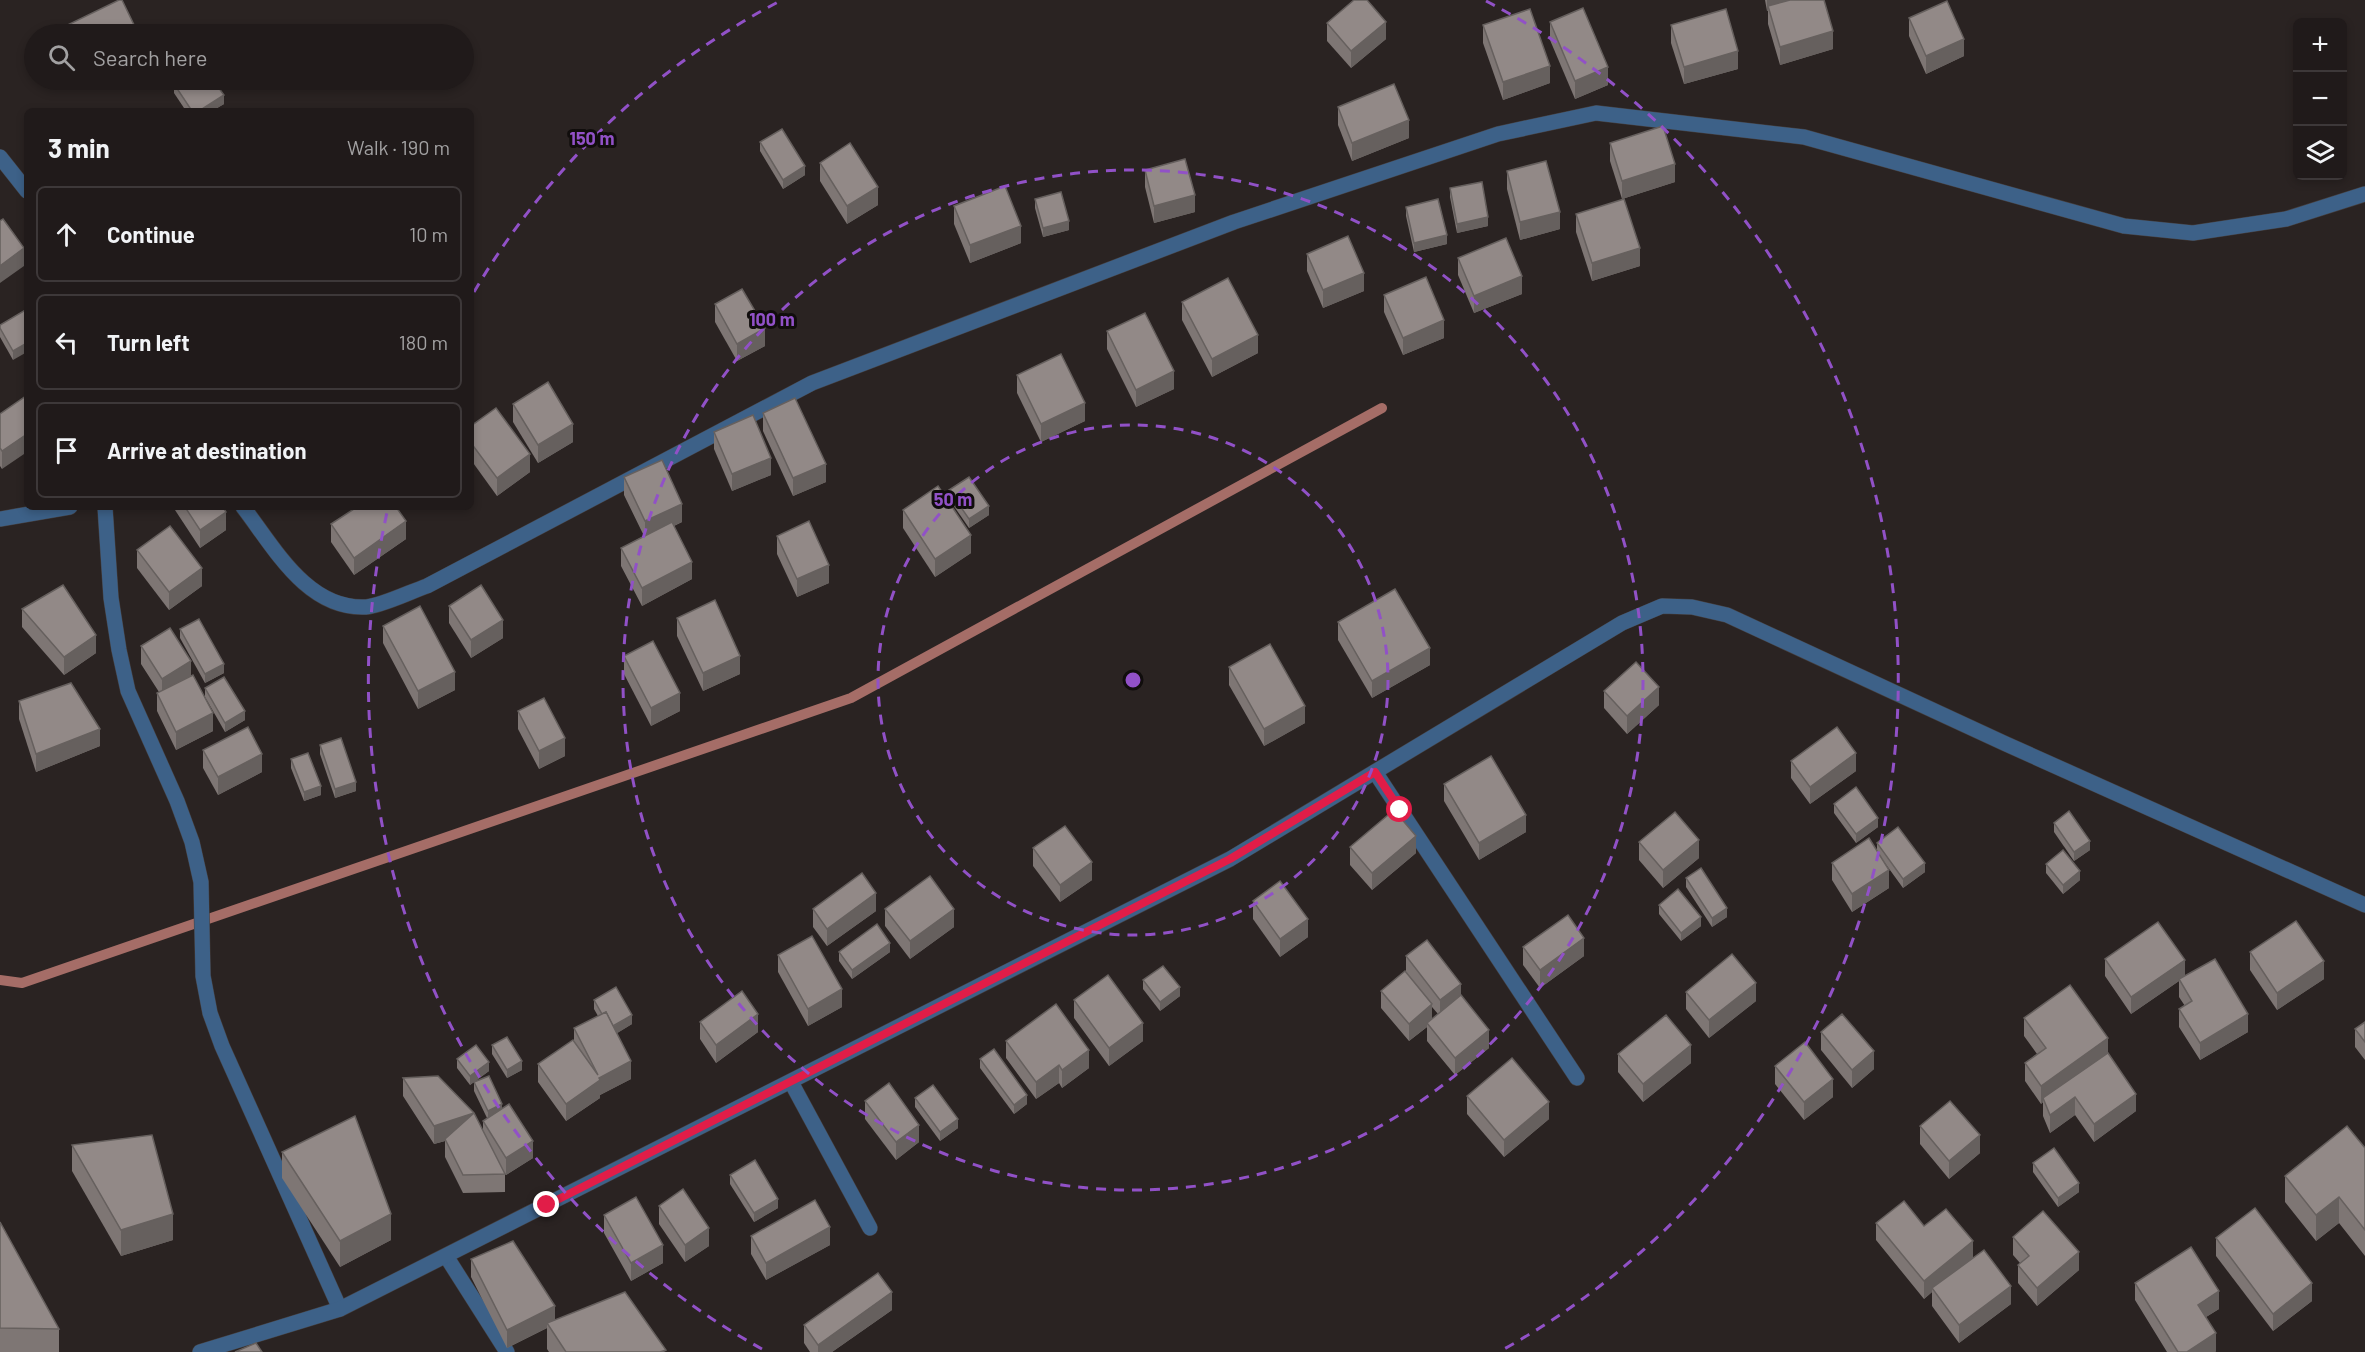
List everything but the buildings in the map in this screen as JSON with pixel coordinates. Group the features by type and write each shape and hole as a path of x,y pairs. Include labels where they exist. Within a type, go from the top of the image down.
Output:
{"street":[{"path":"245,510 296,576 321,597 338,603 367,607 427,586 812,383 1234,222 1498,134 1596,113 1804,137 2124,226 2193,233 2286,219 2365,194"},
{"path":"0,157 24,187"},
{"path":"0,519 52,510"},
{"path":"105,510 111,598 128,691 177,801 192,842 201,882 203,976 210,1013 222,1046 340,1309"},
{"path":"200,1352 340,1309 1230,859 1623,623 1662,606 1692,607 1727,615 2017,749 2365,905"},
{"path":"1375,772 1577,1078"},
{"path":"791,1082 870,1228"},
{"path":"446,1256 507,1352"}],"waterway":[{"path":"0,980 22,983 851,698 1382,408"}],"route":[{"path":"547,1205 1230,859 1375,772 1400,810"}]}
